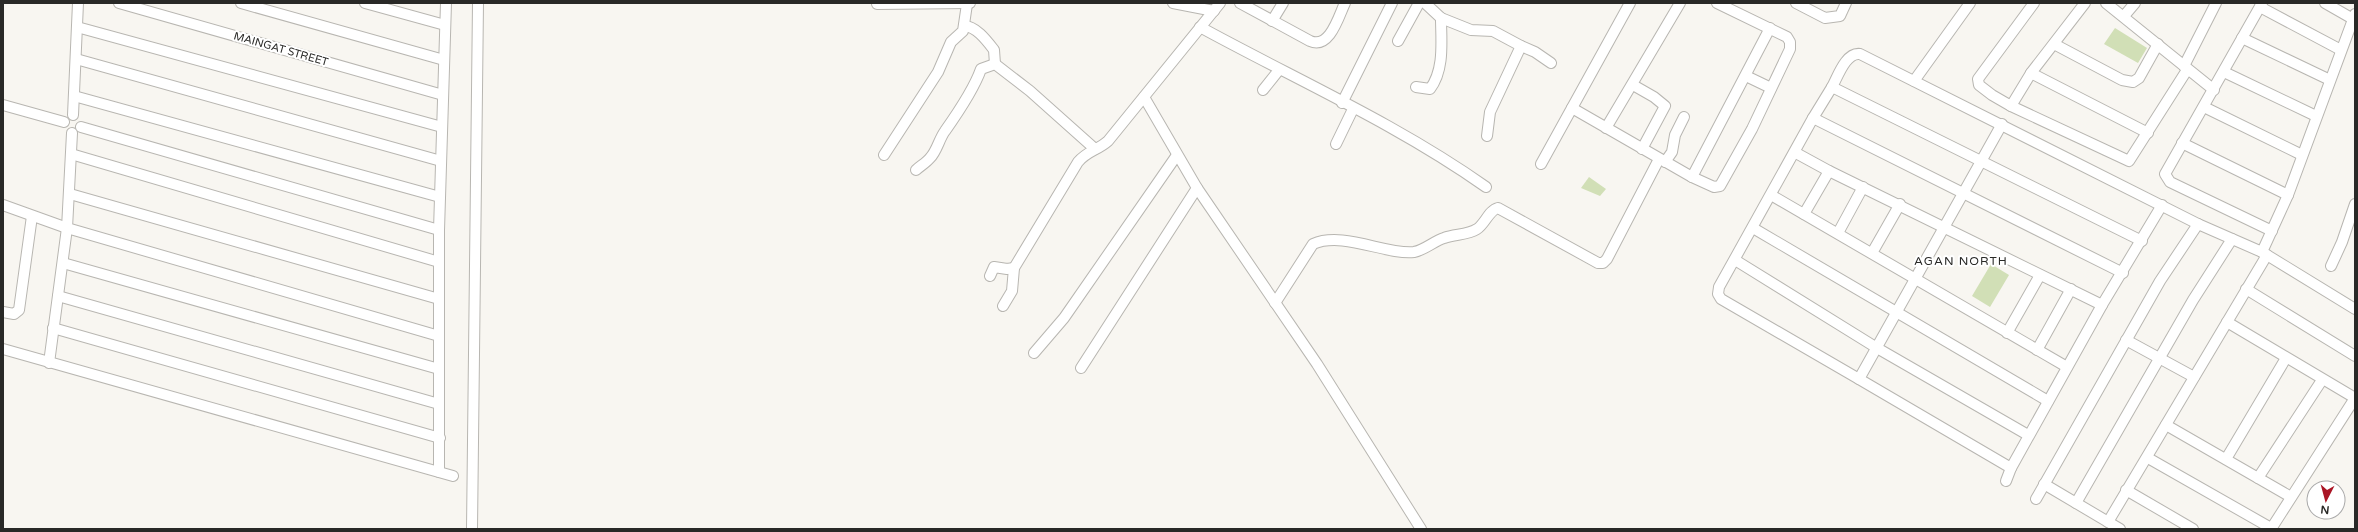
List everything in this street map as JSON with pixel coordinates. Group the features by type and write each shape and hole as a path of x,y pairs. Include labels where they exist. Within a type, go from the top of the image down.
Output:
{"street":[{"path":"73,115 78,3"},
{"name":"MAINGAT STREET","path":"119,3 443,95"},
{"path":"241,3 444,60"},
{"path":"366,3 445,25"},
{"path":"439,472 439,230 446,3"},
{"path":"472,529 478,3"},
{"path":"877,4 968,3 964,26 959,36 951,42 938,72 884,155"},
{"path":"1173,3 1217,7"},
{"path":"1240,3 1272,21 1317,43 1323,41 1332,32 1345,3"},
{"path":"1272,21 1283,3"},
{"path":"1342,103 1392,3"},
{"path":"1398,41 1419,3"},
{"path":"1425,3 1442,18 1471,30 1493,31 1535,52 1551,63"},
{"path":"1541,164 1630,3"},
{"path":"1606,128 1633,85 1680,3"},
{"path":"1572,108 1692,177 1714,187 1720,186 1749,135 1790,49 1790,42 1788,37 1717,3"},
{"path":"1796,3 1825,18 1840,16 1846,3"},
{"path":"1914,81 1970,3"},
{"path":"2034,3 1978,79 1979,84 1992,95 2011,106 2125,161 2131,160 2186,68 2216,3"},
{"path":"2011,106 2032,73 2086,3"},
{"path":"2106,3 2214,90"},
{"path":"2124,16 2135,3"},
{"path":"2108,522 2126,490 2148,458 2246,289 2264,254 2272,231 2288,195 2354,16 2325,3"},
{"path":"2272,231 2167,180 2166,172 2261,5 2341,50"},
{"path":"1003,306 1012,291 1014,268 1078,162 1087,152 1108,142 1217,7"},
{"path":"1416,87 1430,89 1437,75 1440,59 1442,18"},
{"path":"964,26 969,26 979,33 994,50 995,64 1030,91 1095,149"},
{"path":"77,27 442,127"},
{"path":"1200,27 1353,108 1450,162 1486,187"},
{"path":"1692,177 1770,28"},
{"path":"2242,38 2330,80"},
{"path":"2054,44 2122,80 2133,82 2139,78 2158,44"},
{"path":"1487,136 1490,112 1521,46"},
{"path":"2010,468 1721,299 1718,290 1734,260 1796,153 1813,118 1849,57 1855,53 1914,81 1970,111 2002,124 2198,224 2264,254 2320,290 2355,309"},
{"path":"76,60 441,161"},
{"path":"916,170 931,158 944,131 951,124 963,101 976,82 981,69 995,64"},
{"path":"1264,90 1279,70"},
{"path":"2224,72 2316,116"},
{"path":"2032,73 2148,133"},
{"path":"1746,76 1771,88"},
{"path":"1633,85 1654,97 1665,106 1642,149"},
{"path":"1832,87 1983,160 2142,241"},
{"path":"74,96 440,197"},
{"path":"1144,97 1197,188 1317,364 1421,529"},
{"path":"3,105 64,122"},
{"path":"2204,107 2302,154"},
{"path":"1336,144 1353,108"},
{"path":"72,133 65,129 64,122 66,118 73,115"},
{"path":"73,115 80,119 81,127"},
{"path":"1275,303 1313,244 1328,241 1353,242 1414,252 1446,237 1474,231 1482,225 1494,209 1498,208 1598,263 1603,263 1608,259 1662,160 1672,152 1674,135 1684,117"},
{"path":"1813,118 2123,273"},
{"path":"1859,379 1914,278 1983,160 2002,124"},
{"path":"72,133 79,130 81,127"},
{"path":"81,127 439,230"},
{"path":"49,363 67,228 70,194 72,133"},
{"path":"2182,143 2288,195"},
{"path":"1796,153 1829,171 1900,204 1944,228 2102,305"},
{"path":"71,154 439,262"},
{"path":"1034,353 1064,318 1177,155"},
{"path":"1804,214 1829,171"},
{"path":"1838,233 1863,187"},
{"path":"1081,368 1197,188"},
{"path":"70,194 439,299"},
{"path":"1771,195 2067,367"},
{"path":"1872,253 1900,204"},
{"path":"2331,266 2342,242 2355,204"},
{"path":"3,205 67,228 439,336"},
{"path":"2006,481 2010,468 2028,435 2102,305 2123,273 2162,205"},
{"path":"3,312 14,314 19,310 32,216"},
{"path":"2036,499 2160,281 2198,224"},
{"path":"1753,228 2048,401"},
{"path":"2076,503 2160,360 2193,300 2232,239"},
{"path":"1734,260 1877,348 2028,435"},
{"path":"63,263 439,369"},
{"path":"990,276 994,267 1007,269 1014,268"},
{"path":"2007,333 2040,275"},
{"path":"2037,350 2071,289"},
{"path":"2246,289 2355,356"},
{"path":"58,296 440,404"},
{"path":"2148,458 2271,529 2355,398 2322,380 2227,322"},
{"path":"53,328 440,438"},
{"path":"2126,340 2160,360 2194,377"},
{"path":"3,349 453,476"},
{"path":"2226,459 2286,358"},
{"path":"2258,478 2322,380"},
{"path":"2166,425 2291,497"},
{"path":"2044,484 2120,529"},
{"path":"2126,490 2193,529"}],"green space":[{"path":"2115,28 2147,48 2138,63 2104,44"},
{"path":"1589,177 1606,189 1600,196 1581,188"},
{"path":"1991,264 2009,275 1990,307 1972,296"}],"district":[{"name":"AGAN NORTH","path":"1961,261"}]}
